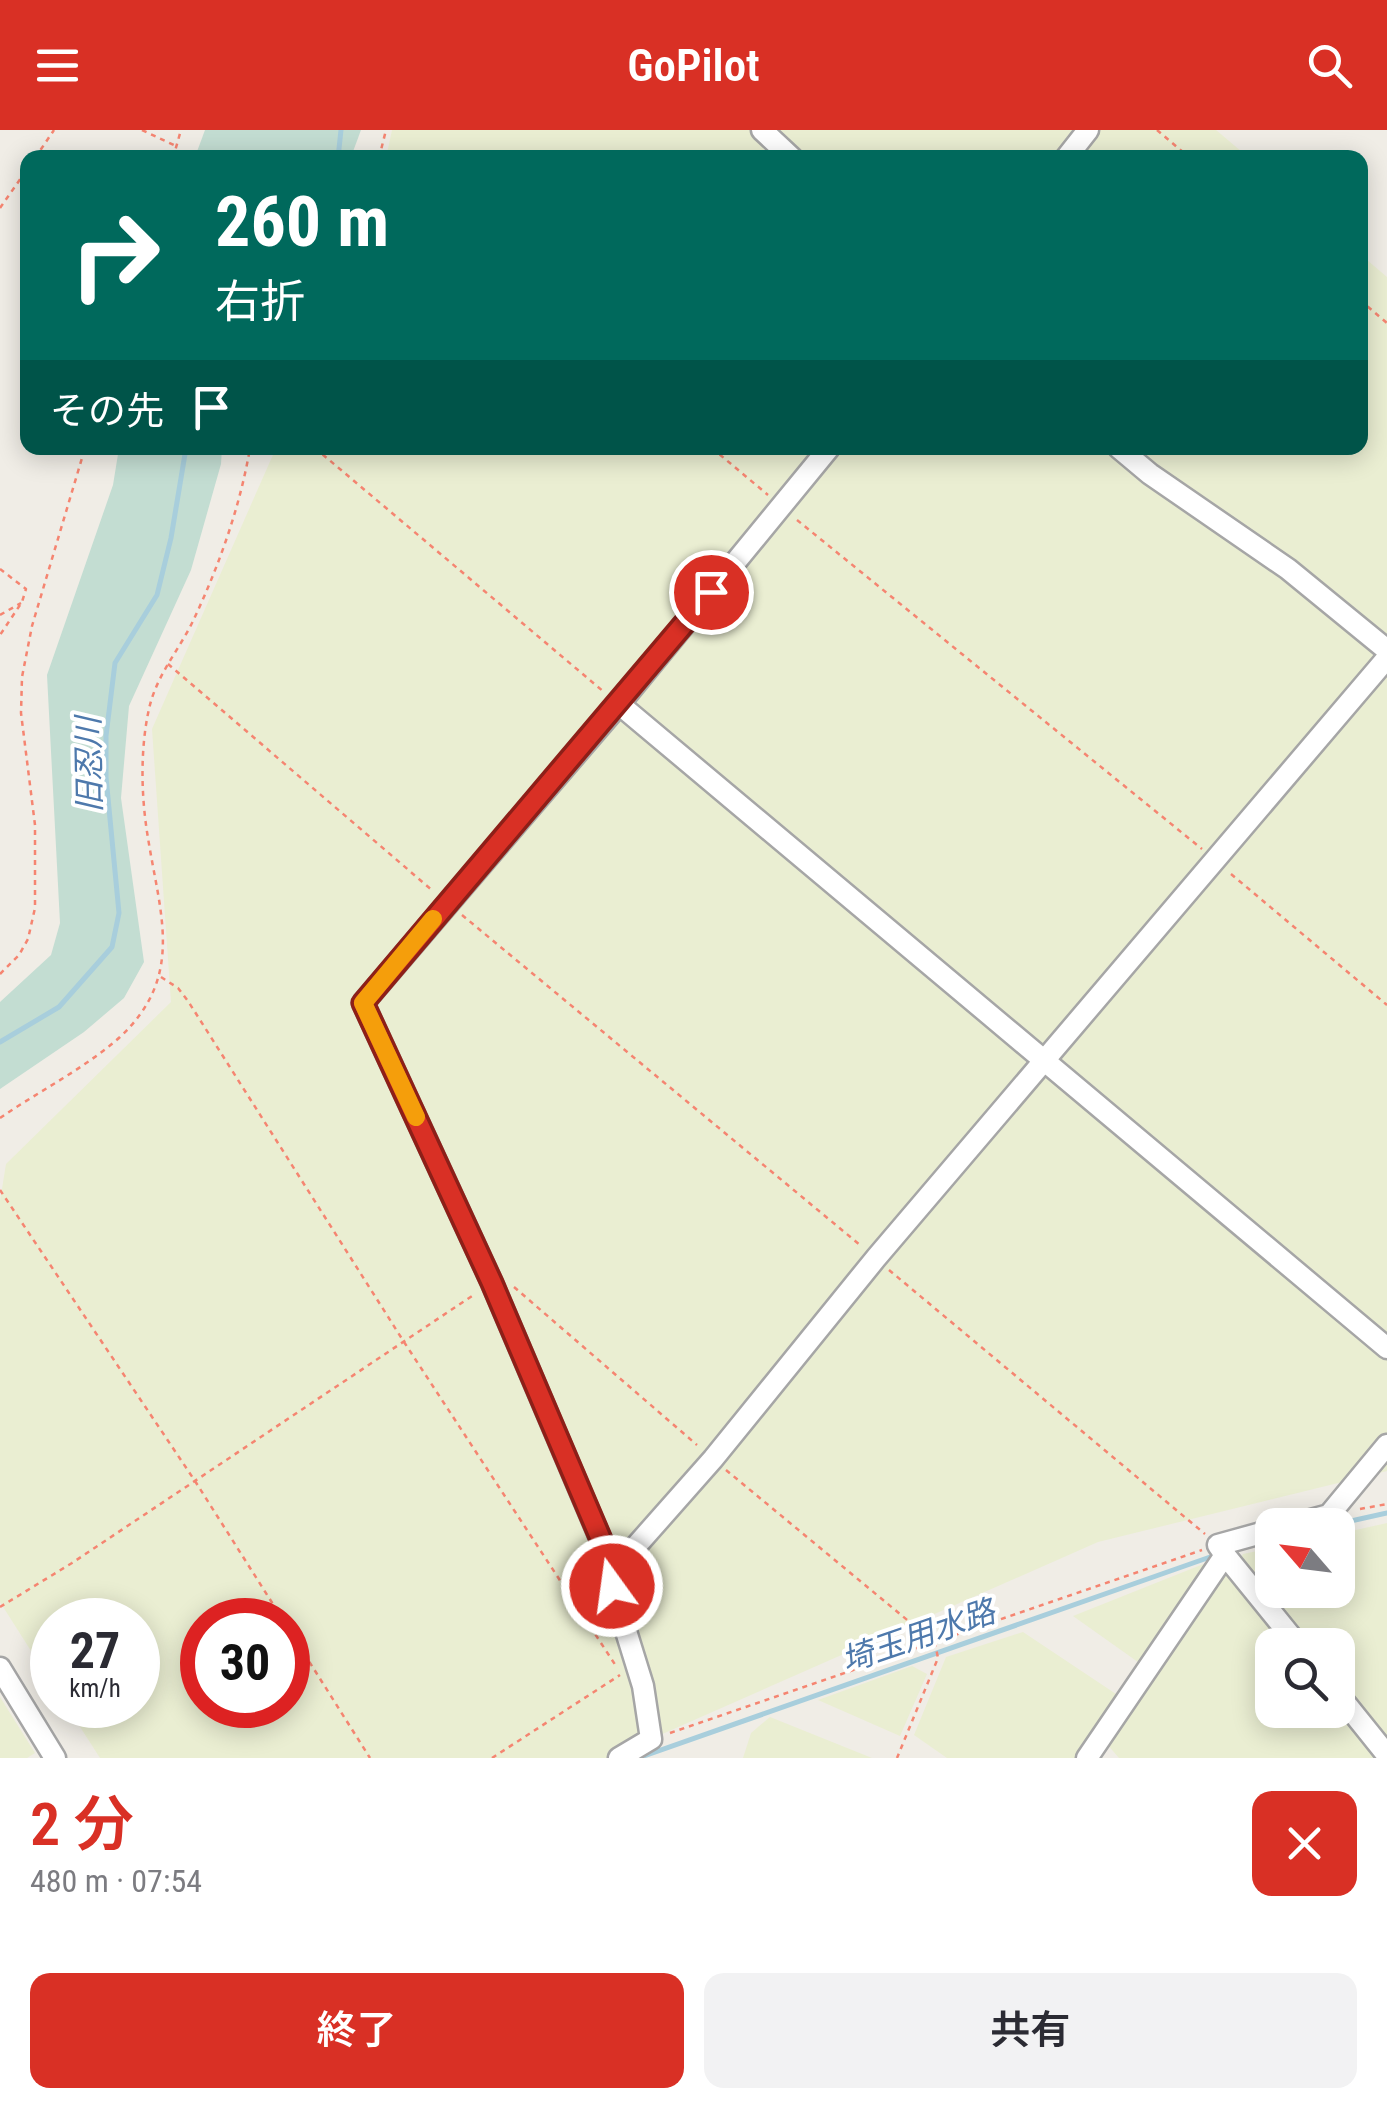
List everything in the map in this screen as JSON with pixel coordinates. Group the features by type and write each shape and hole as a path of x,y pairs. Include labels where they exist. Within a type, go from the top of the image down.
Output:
{"street":[{"path":"762,130 783,150"},
{"path":"1072,150 1088,130"},
{"path":"619,1758 648,1749 643,1686 612,1586 614,1570 492,1283 363,1003 823,455"},
{"path":"1127,455 1288,569 1387,650"},
{"path":"614,1570 713,1459 876,1258 1387,658"},
{"path":"618,704 1387,1348"},
{"path":"1336,1508 1387,1445"},
{"path":"1088,1758 1221,1550 1255,1537"},
{"path":"1221,1550 1284,1628"},
{"path":"0,1668 56,1758"},
{"path":"1355,1715 1387,1754"}],"path":[{"path":"142,130 176,146"},
{"path":"175,150 180,130"},
{"path":"1157,130 1181,150"},
{"path":"0,208 20,179"},
{"path":"0,974 28,938 35,908 35,825 21,712 22,677 32,626 83,455"},
{"path":"0,1118 119,1037 143,1010 161,977 164,936 145,817 144,763 150,704 194,619 225,543 249,455"},
{"path":"324,455 618,704"},
{"path":"720,455 1387,1005"},
{"path":"0,570 26,589 22,602 0,634"},
{"path":"0,614 22,602"},
{"path":"168,664 1221,1550"},
{"path":"161,977 178,988 188,1001 404,1342 622,1674 492,1758"},
{"path":"0,1190 269,1598"},
{"path":"0,1607 492,1283 516,1288 935,1646 937,1655 897,1758"},
{"path":"648,1749 935,1646 1221,1550"},
{"path":"310,1663 370,1758"}],"green space":[{"path":"205,130 361,130 354,150 198,150"},
{"path":"392,130 1216,130 1240,150 388,150"},
{"path":"1368,261 1387,277 1387,1471 1098,1542 651,1739 617,1758 100,1758 81,1728 160,1728 160,1598 30,1598 30,1649 0,1602 0,1201 6,1164 171,1002 152,729 273,455 1368,455"},
{"path":"118,455 222,455 191,570 129,706 121,798 144,962 124,998 84,1032 0,1089 0,1002 51,955 60,923 47,675 113,485"},
{"path":"1387,1523 1387,1739 1355,1700 1355,1628 1294,1628 1278,1608 1355,1608 1355,1530"},
{"path":"1255,1552 1255,1580 1239,1561 1243,1554"},
{"path":"1216,1559 1145,1667 1073,1616"},
{"path":"1225,1565 1255,1608 1275,1628 1255,1628 1255,1728 1354,1728 1378,1758 1119,1758 1106,1743"},
{"path":"1023,1632 1119,1696 1078,1758 947,1758 914,1735 946,1657"},
{"path":"912,1666 927,1674 900,1736 818,1700"},
{"path":"0,1697 35,1753 27,1758 0,1758"},
{"path":"770,1717 872,1758 743,1758 751,1733"}],"waterway":[{"name":"旧忍川","path":"339,150 341,130"},
{"name":"旧忍川","path":"0,1042 59,1007 112,947 119,913 106,777 106,736 115,663 157,595 185,455"},
{"name":"埼玉用水路","path":"1355,1520 1387,1513"},
{"name":"埼玉用水路","path":"638,1758 1213,1556"}],"slow traffic":[{"path":"416,1117 363,1003 433,919"}],"route":[{"path":"612,1586 614,1570 492,1283 363,1003 711,592"}]}
